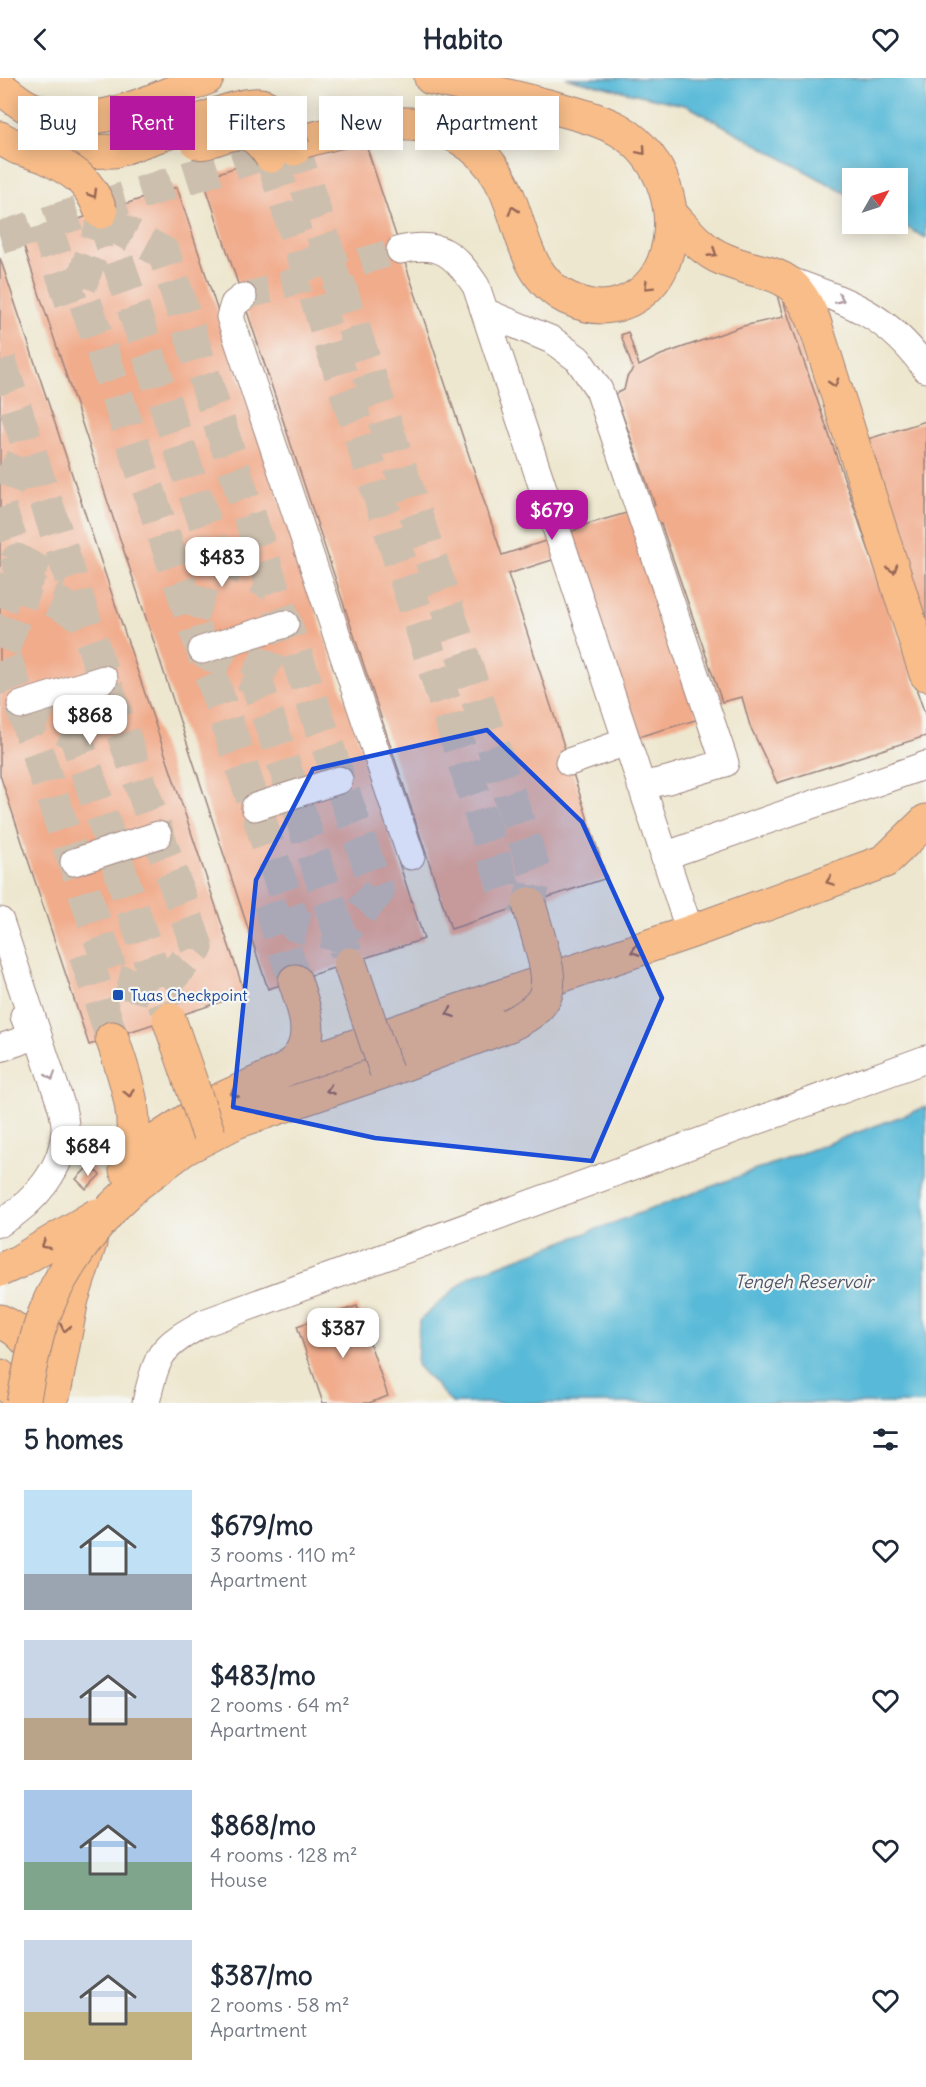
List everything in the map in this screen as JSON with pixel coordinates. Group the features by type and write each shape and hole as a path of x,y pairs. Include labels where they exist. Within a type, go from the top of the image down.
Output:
{"highway":[{"path":"0,87 29,108 45,114 94,119 113,115 207,78"},
{"path":"44,156 114,151 166,134 203,143 229,133 245,132 289,149 360,127 399,123 432,127 458,136 485,158 506,191 527,254 540,276 559,294 593,307 609,306 625,303 641,293 654,280 668,250 670,213 666,190 654,165 633,141 619,130 580,115 431,78"},
{"path":"0,138 67,168 85,182 96,197 101,212"},
{"path":"670,213 698,243 711,253 723,260 785,279 801,294 814,321 926,674"},
{"path":"131,1157 215,1102 287,1069 690,932 885,861 926,821"},
{"path":"38,1400 38,1331 58,1282 74,1255 114,1206 160,1166 184,1149 236,1122 386,1071 509,1025 535,1010 544,997 549,983 529,904"},
{"path":"350,964 386,1071"},
{"path":"287,1069 301,1054 306,1039 305,1016 295,981"},
{"path":"169,1019 209,1135"},
{"path":"38,1400 91,1240 126,1172 131,1157 133,1117 130,1091 112,1038"},
{"path":"0,1270 18,1262 114,1206"},
{"path":"0,1321 18,1331 32,1344 38,1400"},
{"path":"0,1376 38,1400"}],"lane":[{"path":"400,250 420,245 445,253 455,260 476,286 690,932"},
{"path":"785,279 860,308 898,334 926,369"},
{"path":"243,297 234,304 230,316 411,856"},
{"path":"485,312 552,340 578,359 599,390 725,763 640,786"},
{"path":"205,649 283,624"},
{"path":"24,704 101,680"},
{"path":"569,762 626,742"},
{"path":"664,856 926,765"},
{"path":"255,807 339,780"},
{"path":"74,862 158,835"},
{"path":"885,861 926,842"},
{"path":"0,921 62,1108 65,1126 61,1149 46,1183 17,1213 0,1223"},
{"path":"0,945 32,1037 0,1048"},
{"path":"146,1403 162,1354 181,1337 204,1323 926,1059"}],"highlighted area":[{"path":"487,730 582,822 662,998 592,1161 375,1138 233,1107 256,880 313,769"}],"water":[{"path":"566,78 926,78 926,238 908,228 908,168 842,168 842,191 688,106"},
{"name":"Tengeh Reservoir","path":"926,1107 926,1403 452,1403 417,1365 419,1321 470,1276"}],"building":[{"path":"319,140 319,150 368,150 502,555 564,535 588,524 655,505 615,394 624,390 627,377 633,369 621,335 628,332 639,366 661,355 743,326 783,317 774,284 777,283 926,717 926,736 777,783 750,726 742,697 722,702 661,524 638,532 699,719 631,739 571,554 508,574 607,878 451,929 203,178 289,150 307,150 307,144"},
{"path":"177,187 424,939 268,989 21,238"},
{"path":"0,258 245,994 89,1045 0,775"},
{"path":"926,421 926,623 868,439"},
{"path":"90,1165 100,1175 86,1189 76,1179"},
{"path":"357,1306 388,1396 369,1403 323,1403 297,1326"}],"tunnel":[{"path":"0,238 275,150"},
{"path":"271,156 504,888 529,904 536,875 294,150"},
{"path":"102,214 215,554"},
{"path":"104,221 164,253 272,585 378,892 340,936 295,925 80,286 104,221"},
{"path":"45,224 75,312"},
{"path":"243,297 400,250"},
{"path":"0,361 104,679 197,947 160,991 114,980 0,642"},
{"path":"0,465 41,487"},
{"path":"0,508 25,582"},
{"path":"215,554 272,585"},
{"path":"191,617 215,554"},
{"path":"0,607 17,560 64,585"},
{"path":"3,650 26,586 84,617"},
{"path":"256,680 276,640"},
{"path":"202,650 256,680 346,953"},
{"path":"75,735 95,695"},
{"path":"21,705 75,735 166,1009"},
{"path":"269,903 295,981"},
{"path":"85,954 112,1038"}],"place":[{"name":"Tuas Checkpoint","path":"118,995"}]}
